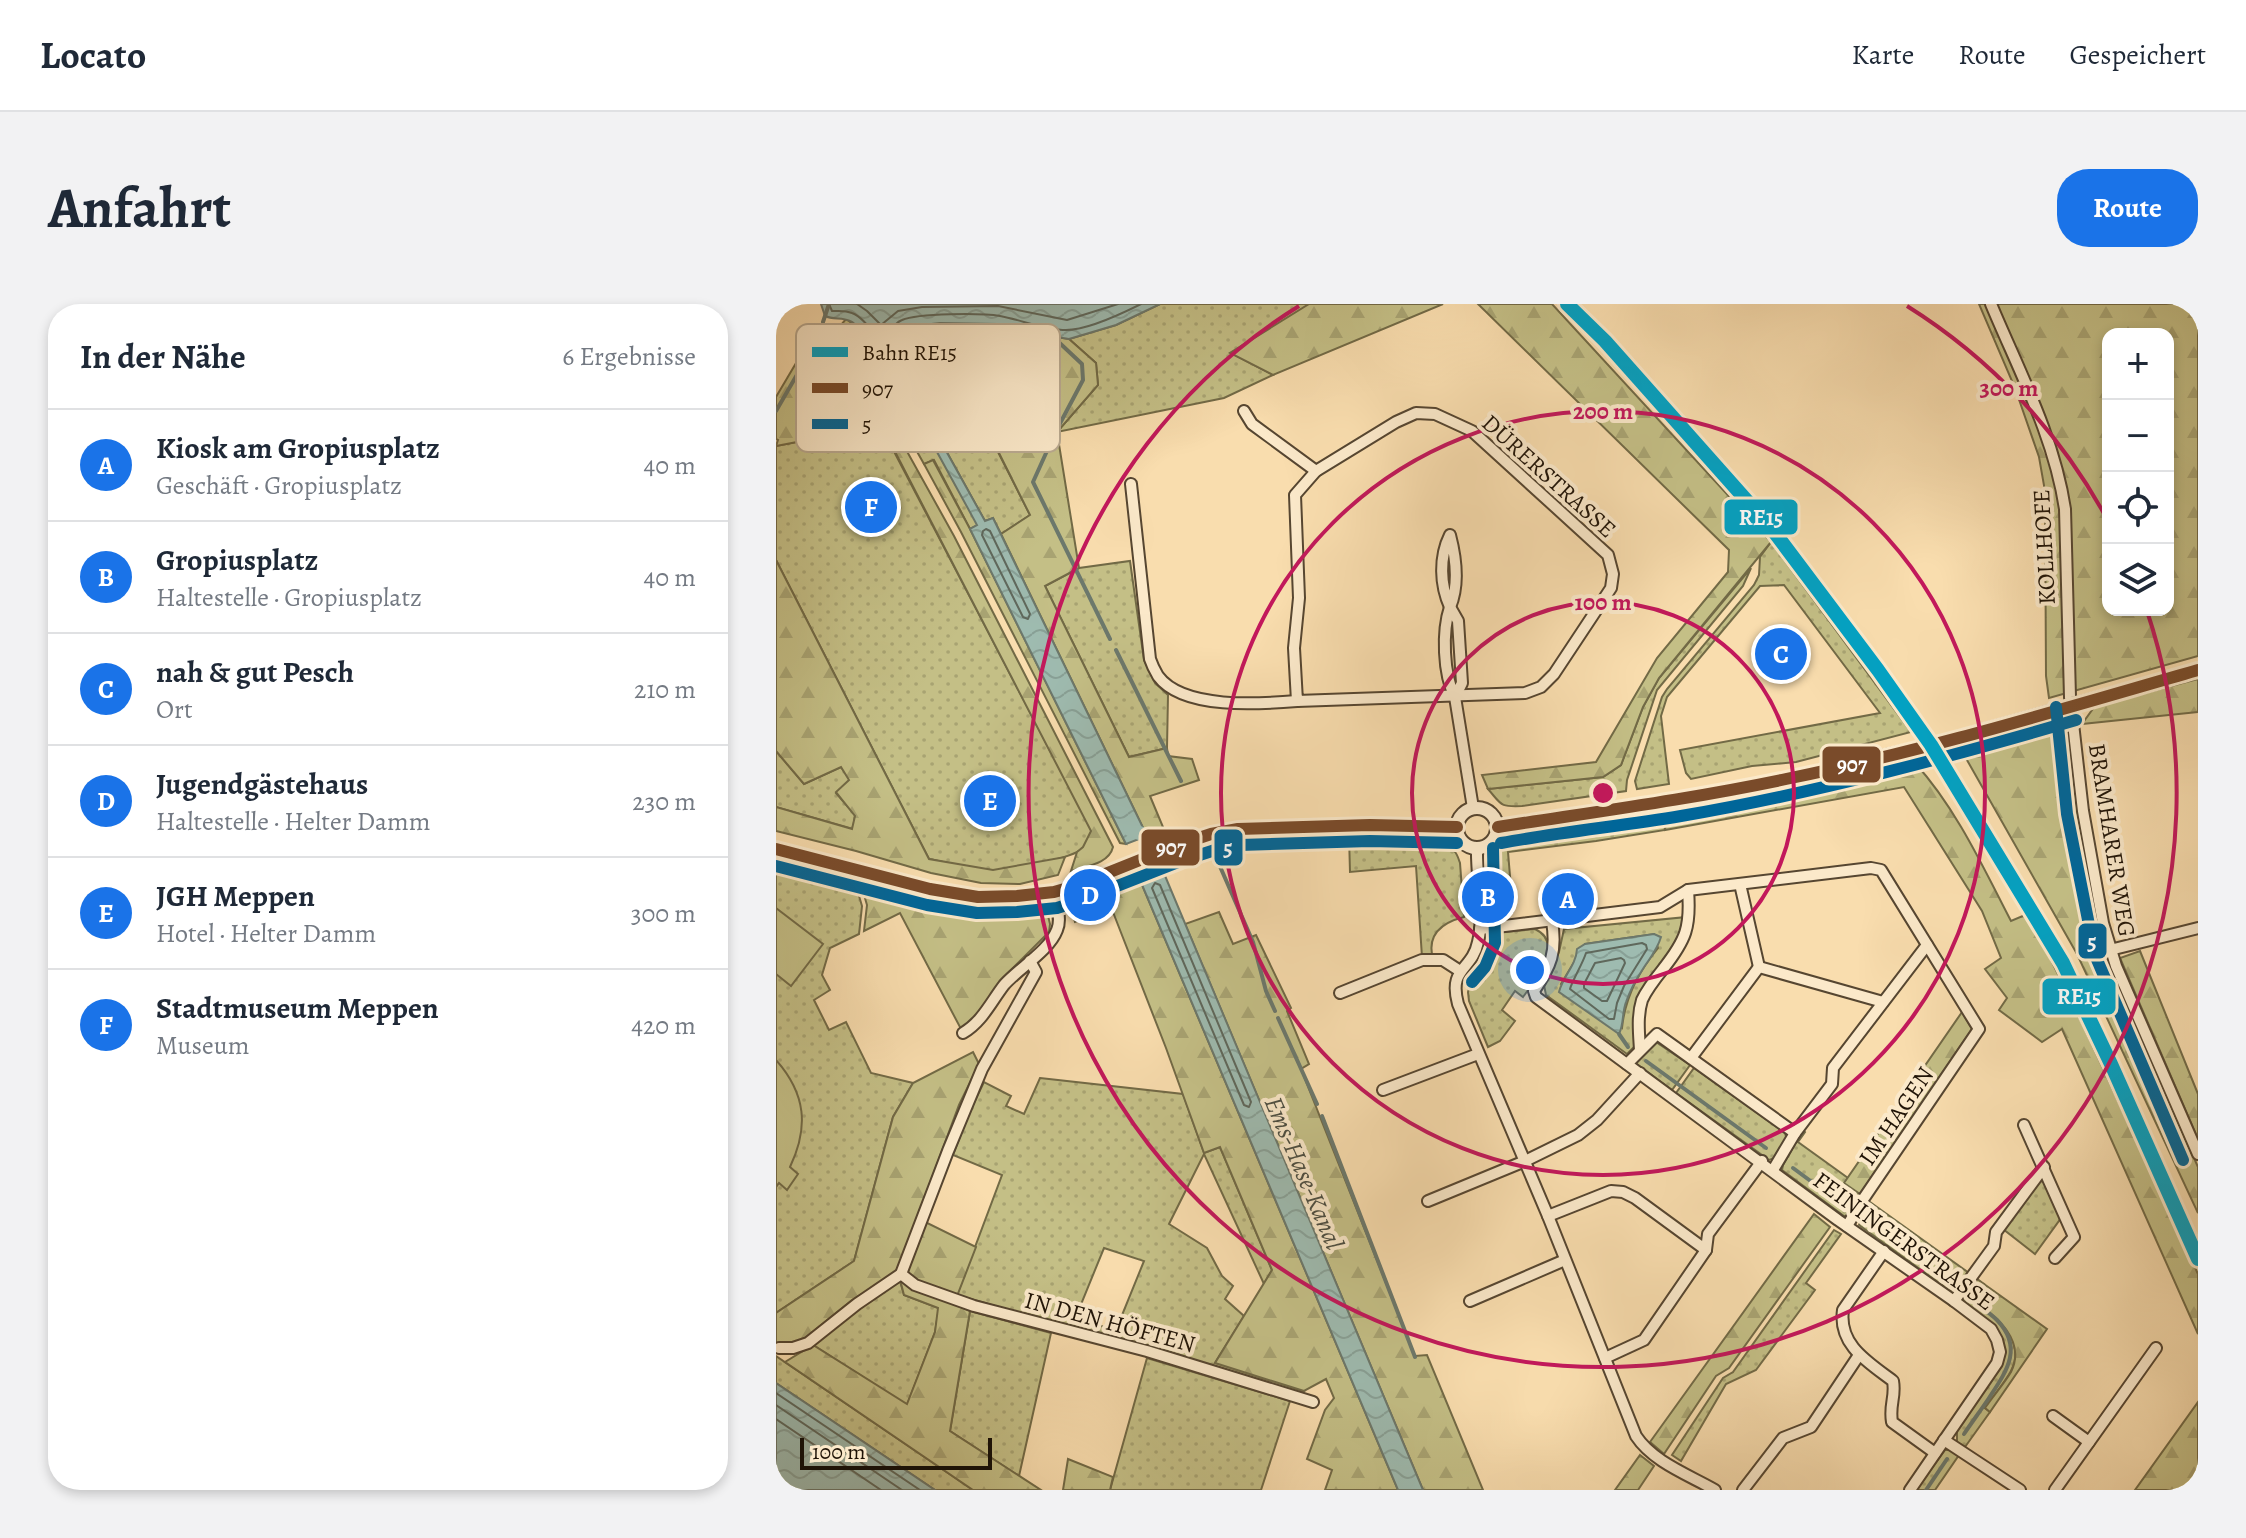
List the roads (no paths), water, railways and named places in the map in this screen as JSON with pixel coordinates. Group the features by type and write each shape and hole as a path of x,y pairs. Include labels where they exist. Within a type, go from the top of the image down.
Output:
{"street":[{"name":"KOLLHOFE","path":"1991,304 2049,440 2061,479 2065,509 2072,705"},
{"path":"1244,411 1252,424 1316,471 1295,495 1299,598 1294,648 1297,701"},
{"name":"DÜRERSTRASSE","path":"1316,471 1396,422 1416,413 1435,414 1472,431 1608,555 1613,574 1611,588 1554,674 1541,687 1525,693 1455,697"},
{"path":"1131,484 1150,659 1158,677 1168,685 1195,699 1255,704 1455,697"},
{"path":"1450,607 1444,593 1442,550 1450,535 1456,593 1445,622 1448,683 1455,697 1473,808"},
{"path":"1498,827 1788,779 1937,744 2198,670"},
{"name":"BRAMHARER WEG","path":"2072,705 2083,811 2110,950 2198,1154"},
{"path":"1473,808 1489,811 1495,817 1497,834 1485,847 1468,846 1462,841 1457,827 1461,816 1473,808"},
{"path":"776,849 903,882 978,897 1017,896 1054,892 1088,882 1175,846 1238,829 1370,825 1457,827"},
{"path":"1477,848 1480,929 1476,950 1455,980 1455,994 1639,1441 1663,1460 1715,1490"},
{"path":"1480,929 1660,907 1688,890 1871,868 1881,870 1927,945 1833,1068 1832,1084 1795,1133 1773,1170"},
{"path":"1691,1058 1759,967 1740,884"},
{"path":"1640,1050 1638,1017 1643,1000 1684,937 1691,918 1688,890"},
{"path":"963,1033 975,1026 1005,984 1045,947 1057,930 1058,912 1054,892"},
{"name":"FEININGERSTRASSE","path":"1552,921 1554,953 1534,991 1536,997 1991,1329 2000,1352 1997,1363 1910,1490"},
{"path":"2110,950 2198,928"},
{"name":"IM HAGEN","path":"1847,1226 1979,1029 1927,945"},
{"path":"1340,993 1422,960 1443,960 1460,971"},
{"path":"779,1348 808,1343 901,1274 982,1069 1036,972 1030,961"},
{"path":"1759,967 1883,1002"},
{"path":"1627,1064 1657,1034 1795,1133"},
{"path":"1383,1090 1478,1054"},
{"path":"1428,1201 1525,1161 1578,1135 1597,1120 1640,1073"},
{"path":"2024,1125 2074,1237 2055,1258"},
{"path":"1605,1358 1644,1340 1706,1250 1708,1234 1762,1161"},
{"path":"1954,1301 1994,1246 1996,1232 2044,1167"},
{"path":"1548,1216 1611,1191 1623,1192 1706,1250"},
{"path":"1884,1251 1843,1310 1846,1339 1859,1355 1893,1381 1895,1392 1889,1407 1892,1422 1935,1453"},
{"path":"1470,1301 1565,1260"},
{"name":"IN DEN HÖFTEN","path":"901,1274 915,1285 974,1306 1147,1351 1313,1402"},
{"path":"2055,1490 2156,1348"},
{"path":"1743,1490 1783,1438 1811,1427 1859,1355"},
{"path":"2053,1416 2089,1442"},
{"path":"1944,1440 2020,1490"}],"water":[{"path":"821,304 1160,304 1116,325 1069,339 1060,338 1060,324 853,324 825,316"},
{"path":"937,452 947,452 985,521 993,518 1147,836 1126,844 970,529 977,525"},
{"path":"1163,871 1423,1490 1398,1490 1140,880"},
{"path":"1654,934 1661,937 1629,994 1619,1034 1559,992 1577,949 1585,944"},
{"path":"776,1383 935,1490 776,1490"}],"waterway":[{"path":"823,322 829,304"},
{"path":"1060,343 1082,364 1083,380 1060,423"},
{"path":"776,411 796,376"},
{"path":"1047,452 1033,482 1110,639"},
{"path":"1116,650 1181,781"},
{"name":"Ems-Hase-Kanal","path":"1130,828 1153,838"},
{"path":"1215,855 1253,942 1266,991 1275,1011"},
{"path":"1278,1018 1317,1104"},
{"path":"1619,1034 1628,1047"},
{"path":"1646,1061 1766,1148"},
{"path":"1322,1116 1415,1357"},
{"path":"1793,1168 1843,1205"},
{"path":"1869,1224 1947,1283"},
{"path":"1964,1434 2001,1379 2011,1350 2005,1330 1972,1301"},
{"path":"1926,1490 1947,1459"}],"rail line":[{"name":"RE15","path":"1567,304 1605,341 1772,529 1931,745 2063,963 2198,1259"}],"place":[{"name":"Stadtmuseum Meppen","path":"871,507"},
{"name":"nah & gut Pesch","path":"1781,654"},
{"name":"JGH Meppen","path":"990,801"},
{"name":"Jugendgästehaus","path":"1090,895"},
{"name":"Gropiusplatz","path":"1488,897"},
{"name":"Kiosk am Gropiusplatz","path":"1568,899"}]}
